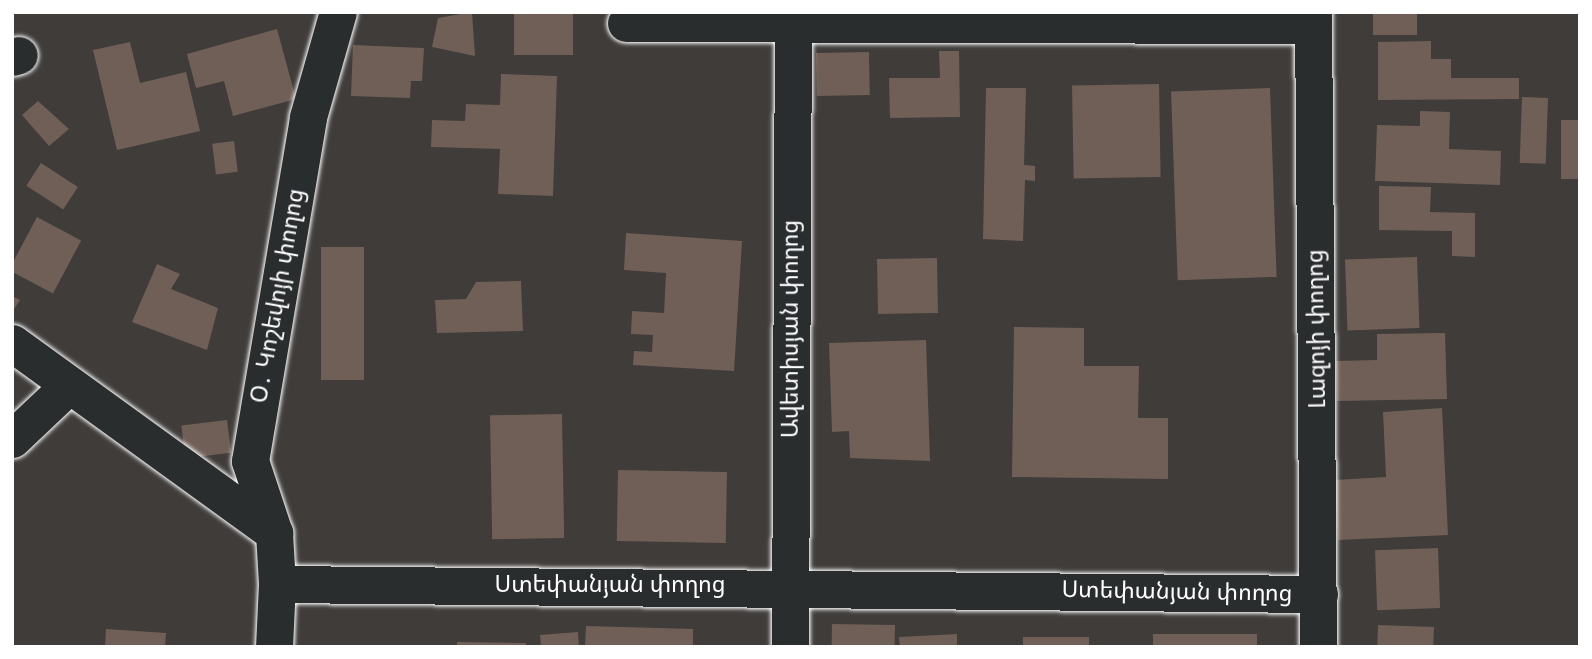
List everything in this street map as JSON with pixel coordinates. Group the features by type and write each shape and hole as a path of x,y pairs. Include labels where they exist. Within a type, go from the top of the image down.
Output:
{"street":[{"name":"Օ․ Կոշեվոյի փողոց","path":"274,533 250,461 323,57 338,12"},
{"path":"626,23 1313,19"},
{"name":"Լազոյի փողոց","path":"1313,19 1318,647"},
{"name":"Ավետիսյան փողոց","path":"790,647 793,20"},
{"path":"12,343 274,533 277,584 274,647"},
{"path":"12,439 68,386"},
{"name":"Ստեփանյան փողոց","path":"277,584 790,586 1319,594"}],"building":[{"path":"472,12 475,56 432,47 438,18"},
{"path":"514,12 573,12 573,55 514,55"},
{"path":"1373,12 1417,12 1417,35 1373,35"},
{"path":"277,29 296,99 233,116 224,81 196,88 187,54"},
{"path":"1431,41 1431,59 1451,59 1451,78 1519,78 1519,99 1378,100 1378,42"},
{"path":"130,42 140,83 186,72 200,131 117,150 93,50"},
{"path":"353,45 424,48 422,81 411,81 410,98 351,96"},
{"path":"939,51 959,51 960,117 890,118 889,78 940,78"},
{"path":"869,52 870,95 817,96 816,53"},
{"path":"501,74 557,76 553,196 498,194 500,149 431,147 432,120 465,121 466,104 500,105"},
{"path":"1159,84 1161,177 1074,179 1072,86"},
{"path":"986,88 1026,88 1024,165 1035,166 1035,181 1025,180 1023,241 983,239"},
{"path":"1270,88 1277,277 1178,280 1171,91"},
{"path":"1522,97 1548,98 1546,164 1520,163"},
{"path":"38,101 69,129 49,146 22,115"},
{"path":"1420,111 1450,112 1449,149 1501,151 1500,185 1375,181 1377,125 1420,126"},
{"path":"1561,120 1580,120 1580,179 1561,179"},
{"path":"234,141 238,172 216,174 212,144"},
{"path":"41,163 78,187 63,210 26,186"},
{"path":"1379,186 1431,187 1430,212 1475,213 1475,257 1452,256 1452,231 1379,230"},
{"path":"37,217 81,240 53,293 12,272 12,264"},
{"path":"626,233 742,241 734,371 633,365 634,351 652,352 653,335 631,334 632,311 664,313 666,273 624,270"},
{"path":"321,247 364,247 364,380 321,380"},
{"path":"1417,257 1419,328 1348,330 1345,260"},
{"path":"937,258 938,313 878,314 877,259"},
{"path":"157,264 180,274 171,289 218,308 207,350 132,322"},
{"path":"521,281 523,331 437,333 435,300 466,299 476,282"},
{"path":"12,296 20,300 12,312"},
{"path":"1014,327 1084,328 1084,366 1139,366 1138,418 1168,418 1168,479 1012,477"},
{"path":"1445,333 1447,399 1337,401 1336,361 1377,360 1377,334"},
{"path":"926,340 930,461 850,458 849,431 832,432 829,343"},
{"path":"1442,408 1448,535 1338,540 1335,480 1386,477 1383,412"},
{"path":"562,414 564,538 492,539 490,415"},
{"path":"227,420 231,453 185,458 181,426"},
{"path":"618,470 727,472 726,543 617,541"},
{"path":"1438,548 1440,608 1377,610 1375,550"},
{"path":"832,624 895,625 895,647 832,647"},
{"path":"1378,625 1434,627 1433,647 1377,647"},
{"path":"586,626 693,629 693,647 585,647"},
{"path":"106,629 166,633 165,647 105,647"},
{"path":"578,632 579,647 541,647 540,635"},
{"path":"957,634 957,647 900,647 899,637"},
{"path":"1153,634 1257,634 1257,647 1153,647"},
{"path":"1023,637 1089,637 1089,647 1023,647"},
{"path":"457,642 526,643 526,647 457,647"}]}
